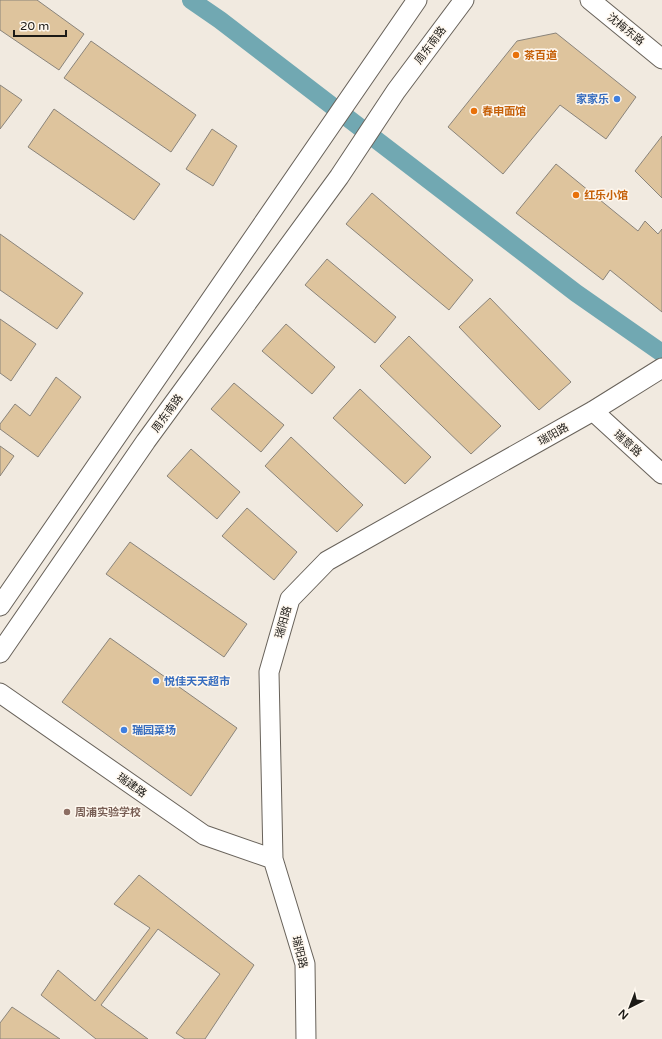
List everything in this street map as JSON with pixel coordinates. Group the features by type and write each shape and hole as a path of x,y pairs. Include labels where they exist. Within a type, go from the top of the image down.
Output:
{"street":[{"path":"0,606 416,0"},
{"name":"周东南路","path":"0,653 146,441 339,176 396,91 464,0"},
{"name":"沈梅东路","path":"590,0 662,59"},
{"name":"瑞阳路","path":"306,1039 305,964 273,859 269,672 290,599 327,561 593,411 629,390 662,368"},
{"name":"瑞意路","path":"593,411 662,474"},
{"name":"瑞建路","path":"0,693 204,835 273,859"}],"building":[{"path":"0,0 37,0 84,34 59,70 0,30"},
{"path":"556,33 636,97 606,139 560,105 503,174 448,127 517,41"},
{"path":"91,41 196,115 171,152 64,78"},
{"path":"0,85 22,100 0,129"},
{"path":"54,109 160,184 134,220 28,147"},
{"path":"212,129 237,146 213,186 186,169"},
{"path":"662,136 662,198 635,171"},
{"path":"556,164 638,231 645,221 658,234 662,229 662,312 610,270 603,280 516,213"},
{"path":"372,193 473,280 449,310 346,224"},
{"path":"0,234 83,293 57,329 0,290"},
{"path":"327,259 396,317 375,343 305,285"},
{"path":"490,298 571,382 539,410 459,327"},
{"path":"0,319 36,344 11,381 0,373"},
{"path":"286,324 335,367 312,394 262,351"},
{"path":"409,336 501,426 471,454 380,366"},
{"path":"56,377 81,397 38,457 0,429 0,424 15,404 30,416"},
{"path":"234,383 284,425 261,452 211,409"},
{"path":"360,389 431,457 405,484 333,418"},
{"path":"291,437 363,505 337,532 265,466"},
{"path":"0,446 14,456 0,476"},
{"path":"191,449 240,492 217,519 167,476"},
{"path":"247,508 297,552 274,580 222,536"},
{"path":"130,542 247,624 224,657 106,574"},
{"path":"110,638 237,728 191,796 62,702"},
{"path":"139,875 254,965 205,1039 185,1039 176,1033 220,974 158,929 101,1005 148,1039 96,1039 41,995 58,970 95,1001 150,928 114,904"},
{"path":"12,1007 60,1039 0,1039 0,1023"}],"waterway":[{"path":"191,0 220,20 576,293 662,353"}],"place":[{"name":"茶百道","path":"516,55"},
{"name":"家家乐","path":"617,99"},
{"name":"春申面馆","path":"474,111"},
{"name":"红乐小馆","path":"576,195"},
{"name":"悦佳天天超市","path":"156,681"},
{"name":"瑞园菜场","path":"124,730"},
{"name":"周浦实验学校","path":"67,812"}]}
